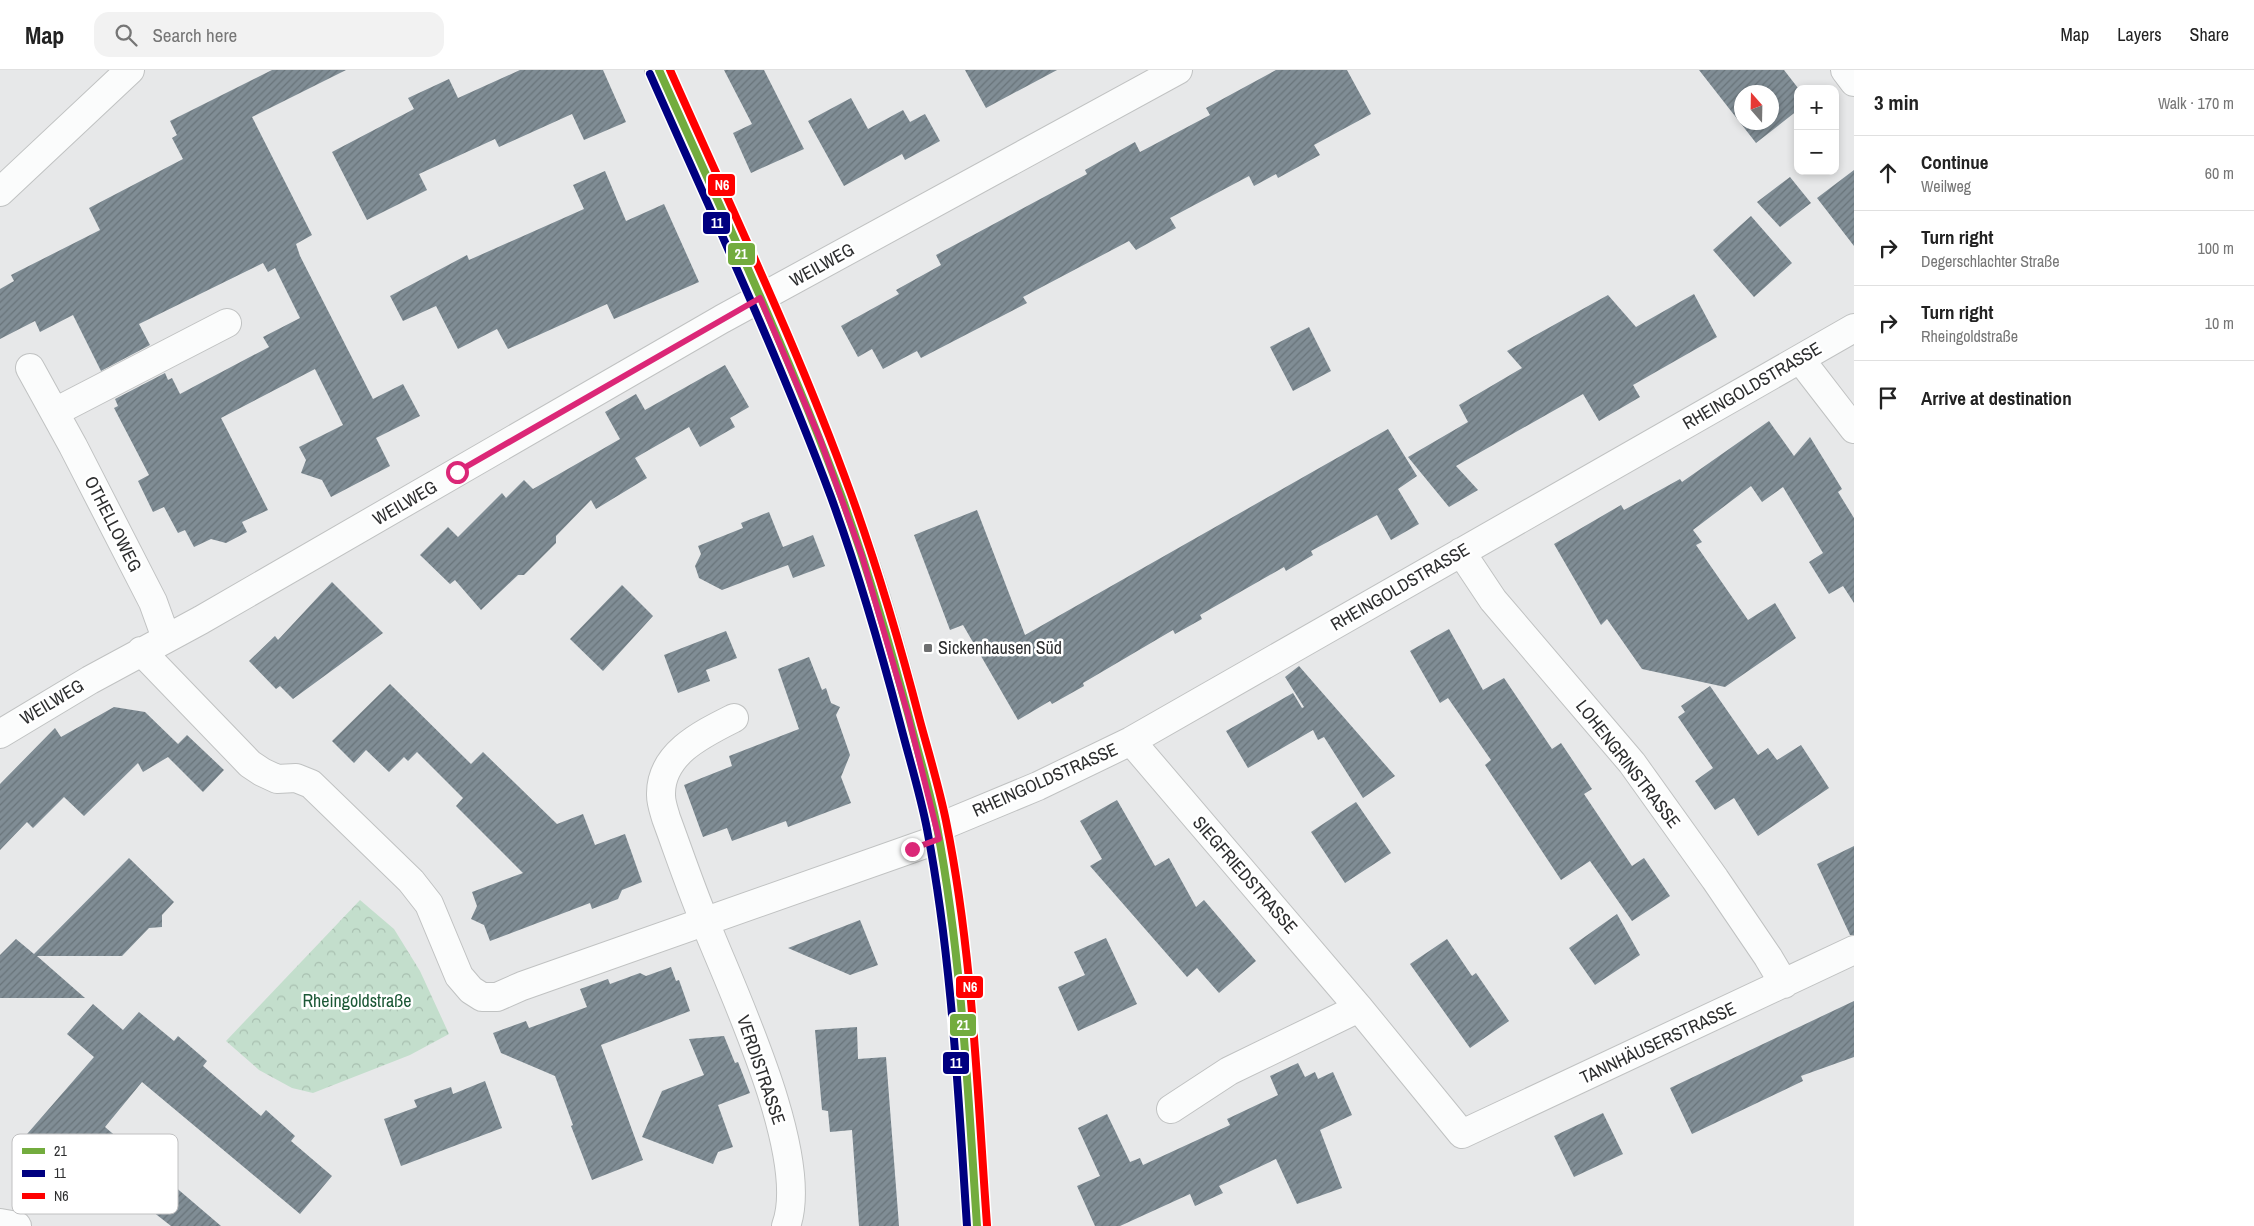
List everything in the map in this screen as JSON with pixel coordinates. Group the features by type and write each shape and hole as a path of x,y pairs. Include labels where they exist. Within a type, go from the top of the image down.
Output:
{"street":[{"path":"0,192 130,70"},
{"path":"659,70 820,439 862,556 894,663 938,833 961,1017 977,1226"},
{"name":"WEILWEG","path":"0,734 141,651 760,298 1178,70"},
{"path":"1845,70 1854,82"},
{"path":"55,412 227,323"},
{"name":"RHEINGOLDSTRASSE","path":"141,651 250,764 277,779 296,778 311,784 411,881 428,904 459,976 471,990 482,997 497,997 522,986 704,921 938,833 1131,741 1854,328"},
{"path":"1800,358 1854,429"},
{"name":"OTHELLOWEG","path":"30,368 55,412 153,602 166,638"},
{"name":"LOHENGRINSTRASSE","path":"1461,552 1493,600 1632,763 1721,887 1784,984"},
{"path":"704,921 666,818 660,796 663,776 680,751 694,740 734,718"},
{"name":"SIEGFRIEDSTRASSE","path":"1131,741 1359,1008 1462,1134"},
{"name":"VERDISTRASSE","path":"704,921 749,1034 781,1126 791,1184 786,1226"},
{"name":"TANNHÄUSERSTRASSE","path":"1462,1134 1854,950"},
{"path":"1171,1109 1229,1071 1359,1008"},
{"path":"0,1223 17,1226"}],"green space":[{"name":"Rheingoldstraße","path":"360,900 394,929 420,971 449,1034 410,1055 313,1093 292,1088 259,1070 226,1041"}],"building":[{"path":"272,70 346,70 252,117 312,235 296,244 300,256 373,399 403,384 420,416 376,438 390,466 331,497 322,480 301,473 306,460 299,447 343,425 315,369 221,418 268,510 242,522 247,532 226,543 211,539 194,547 185,530 178,533 164,507 153,512 138,481 149,475 114,408 118,406 115,399 165,373 168,380 172,378 180,394 269,347 263,337 300,318 275,268 268,272 263,263 139,324 150,345 101,371 73,315 40,332 35,321 0,339 0,289 14,281 11,275 100,230 89,208 183,159 172,138 177,135 170,121"},
{"path":"520,70 603,70 626,122 584,140 572,114 499,147 495,139 419,174 427,190 367,220 332,152 414,109 408,98 449,79 458,98"},
{"path":"724,70 764,70 804,149 751,173 733,133 752,124"},
{"path":"965,70 1057,70 986,108"},
{"path":"1276,70 1347,70 1371,114 1314,145 1320,155 1278,178 1276,174 1254,186 1249,176 1170,218 1176,228 1136,250 1129,241 1023,297 1027,303 921,358 917,351 883,369 872,349 858,357 841,326 899,294 896,290 941,265 936,255 1087,174 1085,170 1135,142 1140,152 1210,115 1206,108"},
{"path":"1699,70 1784,70 1796,85 1794,85 1794,113 1779,125 1779,85 1734,85 1734,115"},
{"path":"851,98 868,129 903,110 910,122 925,114 940,141 905,160 902,154 844,186 808,121"},
{"path":"1746,130 1773,130 1756,143"},
{"path":"1854,170 1854,246 1817,198"},
{"path":"605,171 626,221 664,204 699,282 614,319 607,304 508,349 497,329 458,349 436,306 403,321 390,296 467,255 469,260 584,209 573,185"},
{"path":"1790,177 1811,203 1780,227 1757,202"},
{"path":"1751,216 1792,263 1754,297 1713,250"},
{"path":"1694,294 1717,337 1633,385 1640,397 1599,421 1583,394 1456,466 1478,490 1449,507 1408,457 1468,422 1459,405 1522,368 1507,351 1608,295 1636,327"},
{"path":"1309,327 1331,371 1293,391 1270,347"},
{"path":"725,365 749,407 730,418 735,427 700,447 689,427 635,458 647,478 596,509 591,500 556,536 556,543 524,575 518,575 481,610 455,580 450,584 420,555 448,527 458,537 502,493 506,498 524,480 533,489 620,439 605,412 636,394 645,410"},
{"path":"1769,421 1794,456 1810,437 1842,489 1838,492 1854,518 1854,603 1843,586 1829,594 1809,562 1823,553 1783,487 1762,502 1751,486 1693,530 1702,542 1696,545 1748,620 1775,603 1796,638 1725,687 1642,669 1607,619 1601,625 1554,544 1621,505 1624,510 1680,479 1682,482"},
{"path":"1388,429 1417,476 1398,489 1419,524 1391,540 1377,515 1311,551 1313,555 1286,571 1284,567 1200,615 1202,619 1175,634 1173,630 1083,683 1084,686 1052,704 1050,701 1018,720 963,625 950,630 914,535 977,510 1025,635"},
{"path":"769,512 783,547 813,535 825,566 793,578 788,565 722,590 699,578 695,566 701,554 698,546 743,528 741,523"},
{"path":"332,582 383,633 293,699 280,686 276,689 249,661 275,636 278,640"},
{"path":"622,585 653,616 603,671 570,639"},
{"path":"1449,629 1483,690 1504,678 1552,749 1561,743 1592,789 1584,794 1632,866 1644,858 1670,896 1632,921 1590,861 1561,880 1485,765 1491,760 1448,698 1440,703 1410,651"},
{"path":"726,631 737,658 706,670 710,681 678,693 664,655"},
{"path":"809,657 822,690 826,688 831,703 840,707 836,715 850,755 841,777 851,803 788,827 786,821 732,841 727,828 703,837 684,785 732,766 729,756 799,729 778,669"},
{"path":"1299,666 1395,776 1363,798 1324,737 1318,740 1313,730 1248,768 1226,731 1293,693 1302,708 1304,707 1285,677"},
{"path":"390,684 471,764 483,752 557,824 583,814 595,845 625,834 642,882 622,890 618,899 592,909 590,903 490,941 484,925 471,919 477,906 472,892 523,873 456,806 463,798 417,752 408,761 404,757 389,772 366,750 354,763 332,741"},
{"path":"1710,686 1758,755 1768,748 1777,760 1801,745 1829,788 1758,836 1734,798 1715,810 1695,781 1713,768 1678,717 1685,712 1681,706"},
{"path":"114,707 145,712 178,744 187,735 224,770 203,792 168,757 143,772 138,763 84,816 64,797 33,828 27,822 0,850 0,784 55,728 61,737"},
{"path":"1117,800 1155,866 1169,858 1196,907 1204,900 1256,961 1219,993 1197,968 1187,977 1090,866 1102,859 1080,821"},
{"path":"1356,802 1391,853 1345,883 1311,832"},
{"path":"1854,846 1854,935 1850,935 1817,864"},
{"path":"129,858 174,902 162,915 162,927 149,928 122,956 37,956 85,998 0,998 0,955 16,939 34,954"},
{"path":"1617,914 1640,955 1595,985 1569,948"},
{"path":"860,920 878,965 850,975 788,948"},
{"path":"1106,938 1137,1004 1078,1031 1058,987 1085,975 1074,952"},
{"path":"1447,939 1472,976 1476,973 1509,1021 1470,1048 1410,964"},
{"path":"671,967 676,981 679,980 690,1011 601,1045 643,1160 592,1180 571,1126 573,1125 555,1076 501,1053 493,1033 526,1021 529,1028 587,1007 580,989 608,979 610,984 640,973 646,976"},
{"path":"1854,1001 1854,1057 1801,1076 1803,1081 1692,1134 1670,1088"},
{"path":"93,1004 123,1030 139,1012 174,1041 178,1036 207,1061 203,1066 261,1116 266,1110 295,1136 291,1141 332,1176 300,1214 142,1082 105,1127 113,1134 27,1134 94,1057 67,1034"},
{"path":"857,1027 858,1059 886,1057 899,1226 859,1226 852,1130 830,1132 828,1111 822,1110 815,1030"},
{"path":"724,1036 735,1063 738,1062 750,1093 718,1105 733,1147 718,1152 713,1164 642,1137 662,1091 704,1075 689,1039"},
{"path":"1298,1063 1305,1077 1315,1072 1318,1079 1333,1072 1352,1115 1320,1130 1342,1188 1297,1204 1276,1159 1219,1186 1223,1193 1195,1206 1190,1194 1120,1226 1095,1226 1077,1186 1100,1176 1078,1128 1107,1114 1130,1162 1140,1158 1143,1165 1230,1125 1227,1119 1278,1095 1270,1076"},
{"path":"485,1081 502,1128 401,1166 384,1119 417,1107 414,1100 451,1087 453,1094"},
{"path":"1603,1113 1623,1154 1574,1177 1554,1136"},
{"path":"178,1189 221,1226 171,1226 156,1214 178,1214"}],"transit line":[{"name":"21","path":"659,70 799,387 841,495 895,664 931,800 946,877 963,1026 977,1226"},
{"name":"N6","path":"670,70 764,280 831,440 870,550 905,664 940,796 955,871 973,1022 987,1225"},
{"name":"11","path":"650,74 789,390 831,497 885,666 921,802 936,878 953,1026 967,1226"}],"place":[{"name":"Sickenhausen Süd","path":"928,648"}],"route":[{"path":"457,472 760,298 820,439 841,496 876,598 894,663 938,828 939,839 912,849"}]}
